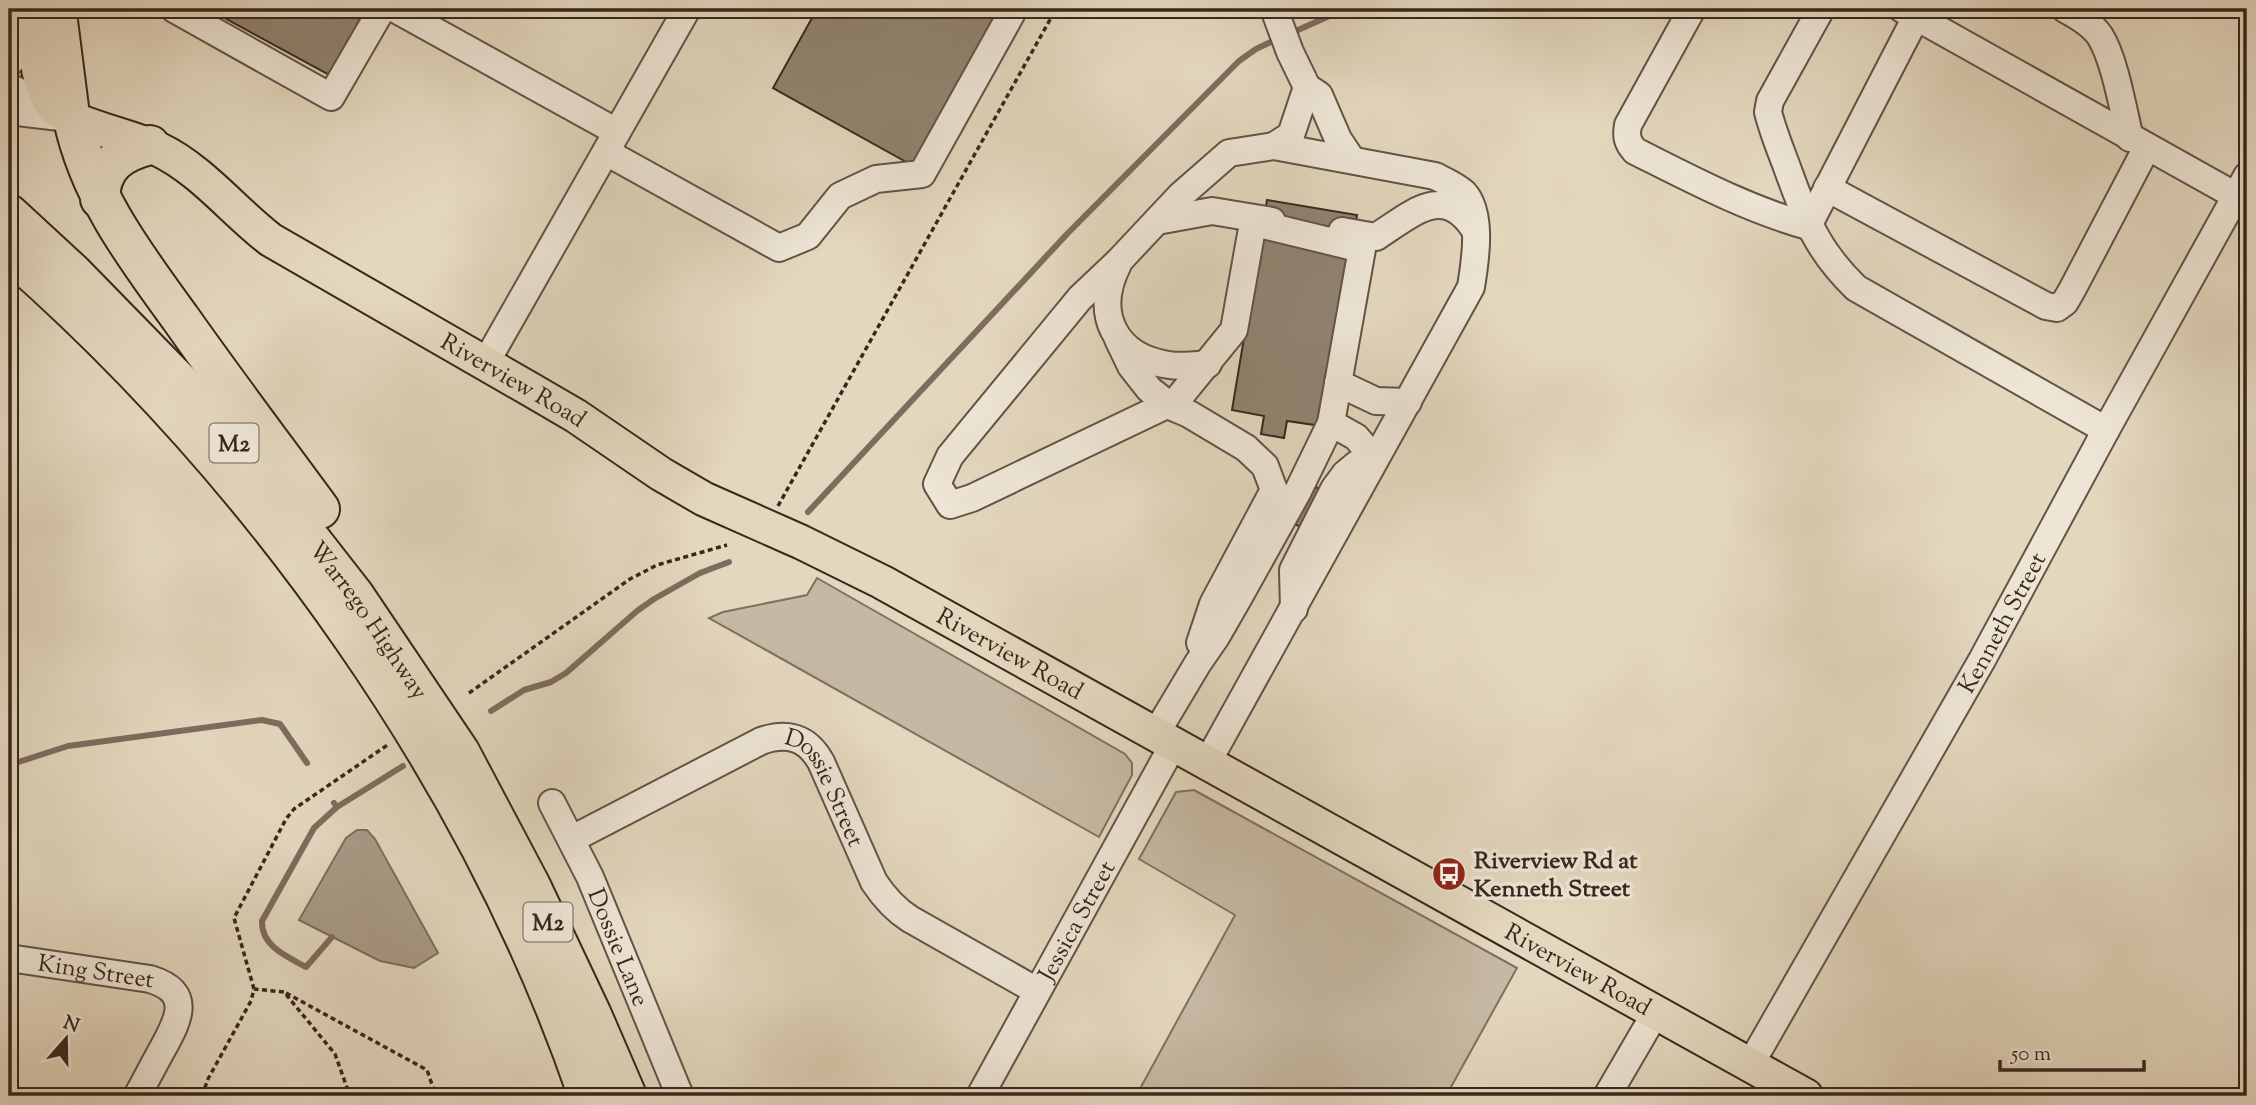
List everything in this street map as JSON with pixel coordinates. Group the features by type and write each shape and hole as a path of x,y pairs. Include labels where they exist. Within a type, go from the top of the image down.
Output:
{"highway":[{"path":"66,111 100,199 113,223 351,551 459,720 460,752"},
{"path":"100,199 103,180 113,163 128,152 150,145"},
{"name":"Warrego Highway","path":"9,214 72,273 198,401 259,473 355,596 460,752 531,886 627,1096"},
{"name":"Warrego Highway","path":"9,252 103,341 210,455 312,583 362,653 449,793 494,874 569,1041 588,1096"},
{"path":"9,280 74,333 103,341"}],"main road":[{"path":"42,15 66,111"},
{"name":"Riverview Road","path":"66,111 92,104 140,119 165,133 200,160 223,197"},
{"name":"Riverview Road","path":"66,111 150,145 174,158 223,197 249,224 293,254 576,416 660,474 705,499 858,569 1806,1096"}],"street":[{"path":"174,9 331,97 382,9"},
{"path":"395,9 779,248 808,236 840,195 876,179 922,174 1014,9"},
{"path":"485,364 687,9"},
{"path":"1692,9 1628,125 1626,135 1629,144 1635,150 1709,187 1776,217 1808,226"},
{"path":"1821,9 1770,101 1768,112 1808,226 1838,270 1856,288 2106,430"},
{"path":"1827,188 2046,306 2057,307 2065,302 2139,143 2108,51 2091,26 2065,9"},
{"path":"1808,226 1909,13 2139,143 2242,186"},
{"path":"9,63 27,45 42,15"},
{"path":"1282,31 1307,87 1319,95 1338,139 1352,160"},
{"path":"9,87 66,111"},
{"path":"1274,146 1291,135 1307,87"},
{"path":"9,111 66,111"},
{"path":"1207,763 1471,287 1477,250 1466,195 1451,183 1434,176 1274,146 1229,153 1181,195 1080,298 950,456 937,484 950,505 972,498 1170,406 1208,364"},
{"name":"Kenneth Street","path":"1750,1065 1982,660 2242,186"},
{"path":"1157,221 1212,211 1376,237 1421,208 1444,204 1466,216 1475,231"},
{"name":"Jessica Street","path":"980,1096 1037,991 1164,740 1198,663 1256,568 1331,423 1362,249 1255,223 1234,330 1208,364"},
{"path":"1119,261 1109,281 1107,313 1131,366 1149,389 1170,406 1189,414 1246,448 1265,466 1274,490 1213,604 1201,641 1198,663"},
{"path":"1118,339 1140,356 1155,362 1172,366 1208,364"},
{"path":"1338,383 1376,401 1408,402"},
{"path":"1331,423 1356,437 1375,459"},
{"name":"Dossie Street","path":"572,839 761,741 773,737 797,738 815,751 873,882 897,911 1037,991"},
{"name":"Dossie Lane","path":"552,803 590,877 680,1096"},
{"name":"King Street","path":"9,958 150,979 170,987 176,996 179,1013 177,1022 137,1096"},
{"path":"1607,1096 1656,1012"}],"path":[{"path":"777,508 1056,9"},
{"path":"469,693 643,571 681,557 727,545"},
{"path":"202,1096 208,1079 251,1001 254,989 234,918 286,819 303,801 390,744"},
{"path":"254,989 284,992 427,1070 436,1096"},
{"path":"284,992 335,1054 351,1096"}],"shaded area":[{"path":"817,578 1125,754 1132,763 1132,775 1099,837 709,618 723,612 807,595"},
{"path":"1194,790 1517,968 1446,1096 1136,1096 1235,915 1139,859 1176,792"},
{"path":"357,830 367,830 375,839 438,953 414,968 380,961 299,920 346,838"}],"building":[{"path":"208,9 365,9 331,76"},
{"path":"817,9 1006,9 917,168 773,88"},
{"path":"1267,200 1357,215 1322,426 1287,421 1284,438 1261,434 1264,416 1232,410"},
{"path":"1310,484 1327,493 1306,530 1289,521"}],"waterway":[{"path":"1289,34 1345,9"},
{"path":"808,512 1068,233 1239,61 1279,38"},
{"path":"491,711 524,690 551,682 566,673 654,599 700,573 729,562"},
{"path":"9,765 68,746 262,720 280,724 307,763"},
{"path":"334,803 337,807 403,766"},
{"path":"332,937 306,967 270,944 262,921 314,828 337,807"}],"place":[{"name":"Riverview Rd at Kenneth Street","path":"1449,874"}]}
